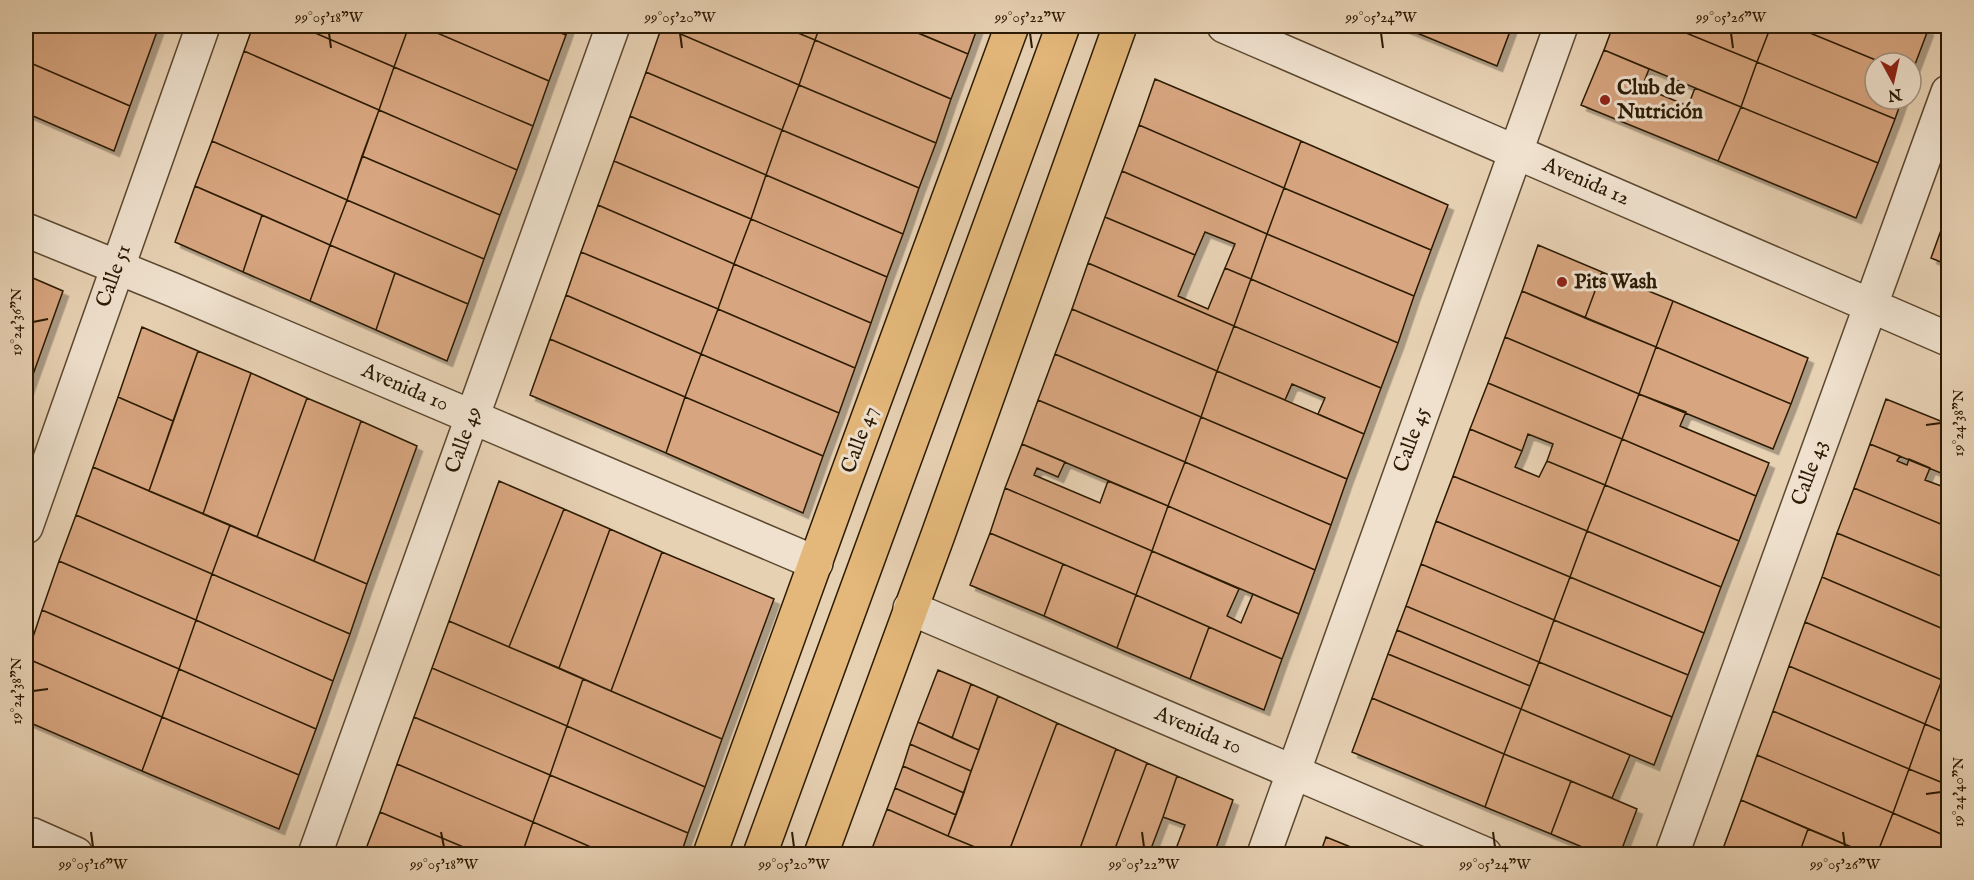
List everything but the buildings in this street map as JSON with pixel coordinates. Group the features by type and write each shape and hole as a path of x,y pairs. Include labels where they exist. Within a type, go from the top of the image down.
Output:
{"main road":[{"name":"Calle 47","path":"710,855 1012,26"},
{"path":"760,855 1064,26"},
{"path":"821,855 1120,26"}],"street":[{"name":"Calle 51","path":"26,527 203,26"},
{"name":"Calle 49","path":"315,855 614,26"},
{"name":"Avenida 12","path":"1224,26 1948,339"},
{"name":"Calle 45","path":"1264,855 1561,26"},
{"name":"Calle 43","path":"1672,855 1948,92"},
{"name":"Avenida 10","path":"30,232 171,289 816,563"},
{"name":"Avenida 10","path":"910,608 1485,855"},
{"path":"26,852 33,835 76,855"}],"place":[{"name":"Club de Nutrición","path":"1605,100"},
{"name":"Pits Wash","path":"1562,282"}]}
